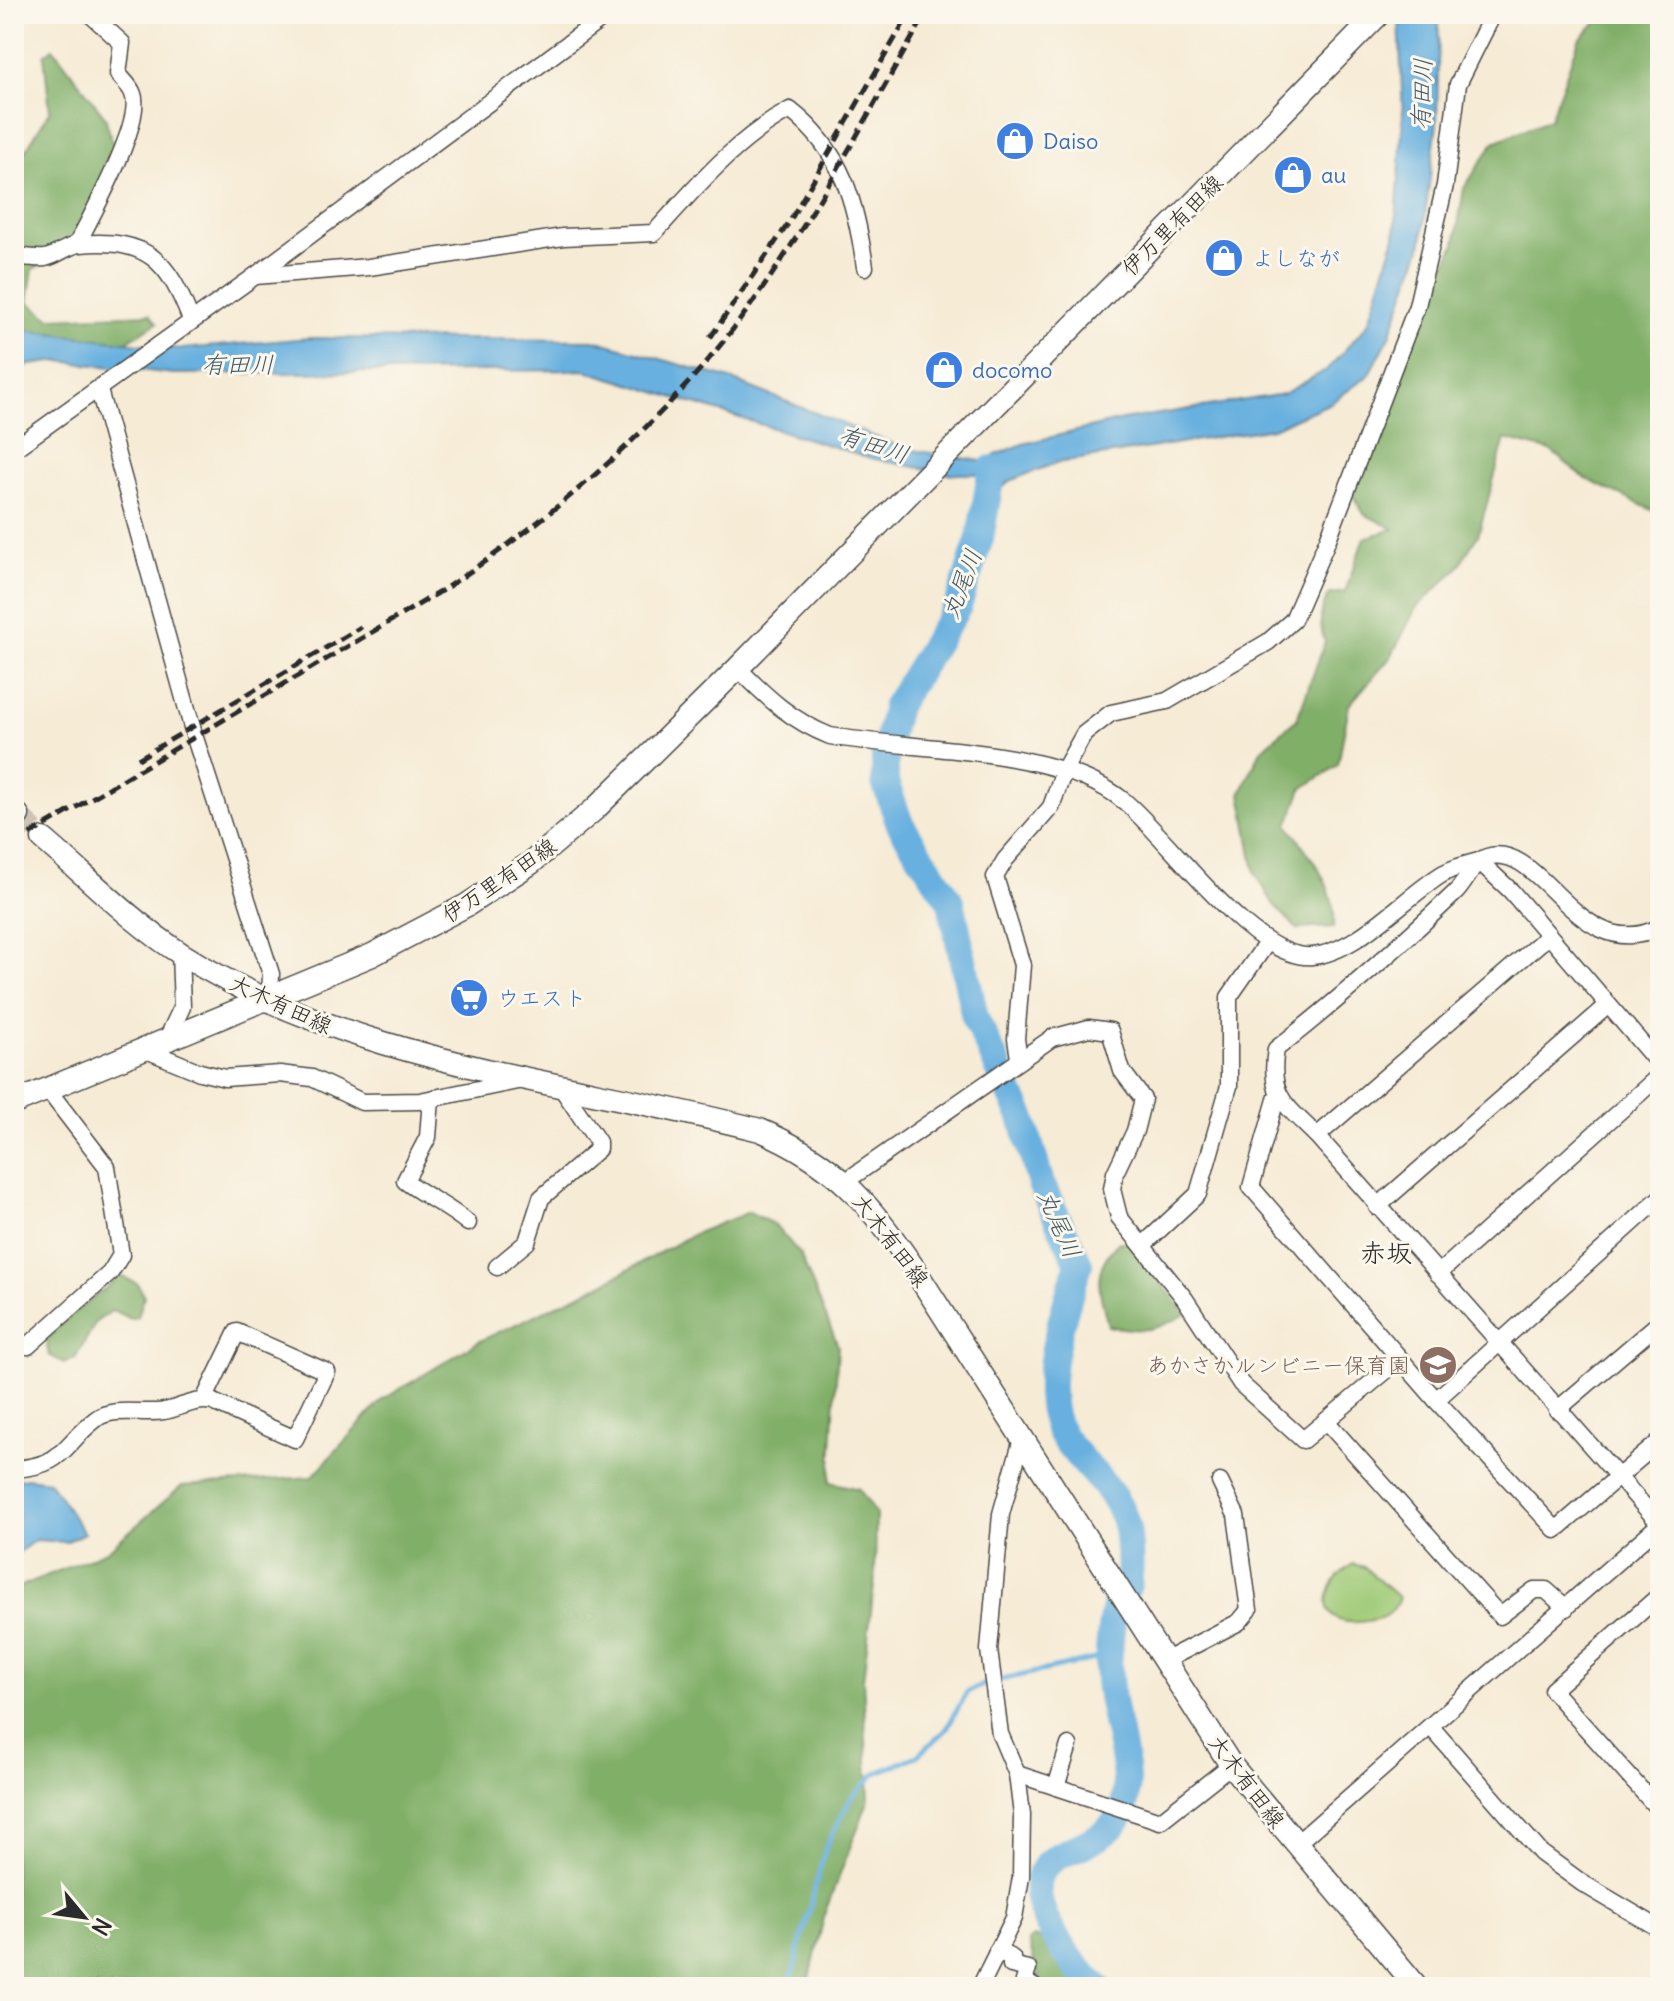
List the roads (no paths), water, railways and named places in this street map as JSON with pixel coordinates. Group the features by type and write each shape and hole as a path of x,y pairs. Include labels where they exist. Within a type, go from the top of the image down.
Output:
{"main road":[{"name":"伊万里有田線","path":"14,1103 270,998 418,933 531,863 595,809 738,668 963,435 1379,14"},
{"name":"大木有田線","path":"43,839 180,953 328,1028 359,1038 760,1130 792,1144 846,1181 897,1243 1231,1765 1417,1987"}],"street":[{"path":"77,244 121,155 134,113 134,94 118,74 122,43 90,14"},
{"path":"14,449 255,276 608,14"},
{"path":"1019,1058 1016,1039 1022,965 995,877 1005,860 1051,807 1065,768 1084,734 1111,713 1167,701 1277,636 1296,614 1417,306 1445,185 1458,84 1493,14"},
{"path":"255,276 369,267 563,237 654,233 703,180 764,124 790,110 806,123 839,167 857,208 865,267"},
{"path":"14,256 46,258 77,244 127,247 152,256 170,271 191,320"},
{"path":"99,390 192,726 271,974 270,998"},
{"path":"738,668 801,725 830,736 1065,768 1121,799 1266,944 1284,953 1310,957 1339,950 1446,872 1490,855 1509,858 1530,869 1576,913 1619,936 1637,937 1660,927"},
{"path":"1479,861 1494,872 1660,1065"},
{"path":"1479,861 1468,880 1410,936 1276,1049 1272,1071 1277,1096 1251,1187 1436,1400 1556,1530 1660,1441"},
{"path":"1317,1136 1548,936"},
{"path":"1143,1245 1198,1194 1229,1086 1229,997 1266,944"},
{"path":"167,1039 182,1007 180,953"},
{"path":"1377,1207 1607,1006"},
{"path":"846,1181 1052,1038 1089,1028 1110,1031 1122,1071 1143,1099 1135,1131 1115,1173 1112,1189 1119,1217 1185,1299 1241,1384 1303,1440 1400,1359"},
{"path":"144,1049 200,1072 225,1078 280,1074 312,1078 362,1102 431,1099 531,1077"},
{"path":"1438,1274 1660,1075"},
{"path":"497,1267 527,1242 535,1207 541,1198 598,1149 598,1142 559,1084"},
{"path":"14,1339 28,1346 110,1273 121,1255 107,1167 48,1090"},
{"path":"1277,1096 1317,1136 1617,1479 1660,1524 1296,1844"},
{"path":"431,1099 428,1137 405,1181 431,1200 448,1206 468,1223"},
{"path":"1436,1400 1660,1198"},
{"path":"1557,1410 1660,1322"},
{"path":"14,1469 43,1467 98,1417 109,1413 165,1411 204,1400 295,1439 327,1372 237,1332 204,1400"},
{"path":"1326,1421 1500,1616 1534,1590 1546,1590 1566,1608"},
{"path":"980,1987 1014,1918 1021,1877 1017,1774 1000,1734 989,1650 1001,1514 1022,1439"},
{"path":"1164,1661 1239,1622 1249,1610 1236,1515 1220,1482"},
{"path":"1660,1595 1552,1690 1660,1811"},
{"path":"1431,1727 1541,1853 1582,1883 1660,1929"},
{"path":"1056,1787 1069,1745"},
{"path":"1017,1774 1160,1821 1231,1765"},
{"path":"997,1951 1012,1958 1011,1965 1028,1969 1024,1981 1034,1987"}],"water":[{"name":"有田川","path":"1399,14 1439,14 1437,123 1421,248 1389,338 1369,375 1331,403 1273,428 1056,463 1009,481 997,494 986,474 950,474 870,458 584,370 174,374 59,361 14,367 14,332 24,330 182,349 309,338 594,340 727,378 906,449 981,461 1023,444 1122,420 1283,394 1328,369 1368,324 1395,236 1403,118"},
{"path":"14,1480 49,1481 84,1533 66,1542 35,1540 14,1556"}],"waterway":[{"name":"丸尾川","path":"992,469 980,538 958,606 896,706 885,753 885,782 900,824 951,902 975,1018 1022,1117 1041,1184 1079,1264 1055,1350 1051,1396 1054,1417 1062,1435 1111,1493 1125,1520 1128,1535 1129,1579 1114,1610 1108,1666 1126,1777 1125,1803 1115,1823 1095,1839 1051,1861 1038,1882 1039,1898 1053,1933 1076,1965 1098,1987"},
{"path":"789,1987 826,1846 851,1798 876,1773 917,1756 946,1730 967,1692 988,1683 1108,1656"}],"tunnel":[{"path":"18,815 43,839"}],"railway":[{"path":"710,338 788,224 909,14"},
{"path":"14,844 438,593 547,515 615,456 709,359 770,278 825,191 926,14"},
{"path":"138,759 361,627"}],"place":[{"name":"Daiso","path":"1015,141"},
{"name":"au","path":"1293,175"},
{"name":"よしなが","path":"1224,258"},
{"name":"docomo","path":"944,370"},
{"name":"ウエスト","path":"469,998"},
{"name":"あかさかルンビニー保育園","path":"1438,1365"}],"district":[{"name":"赤坂","path":"1386,1253"}]}
